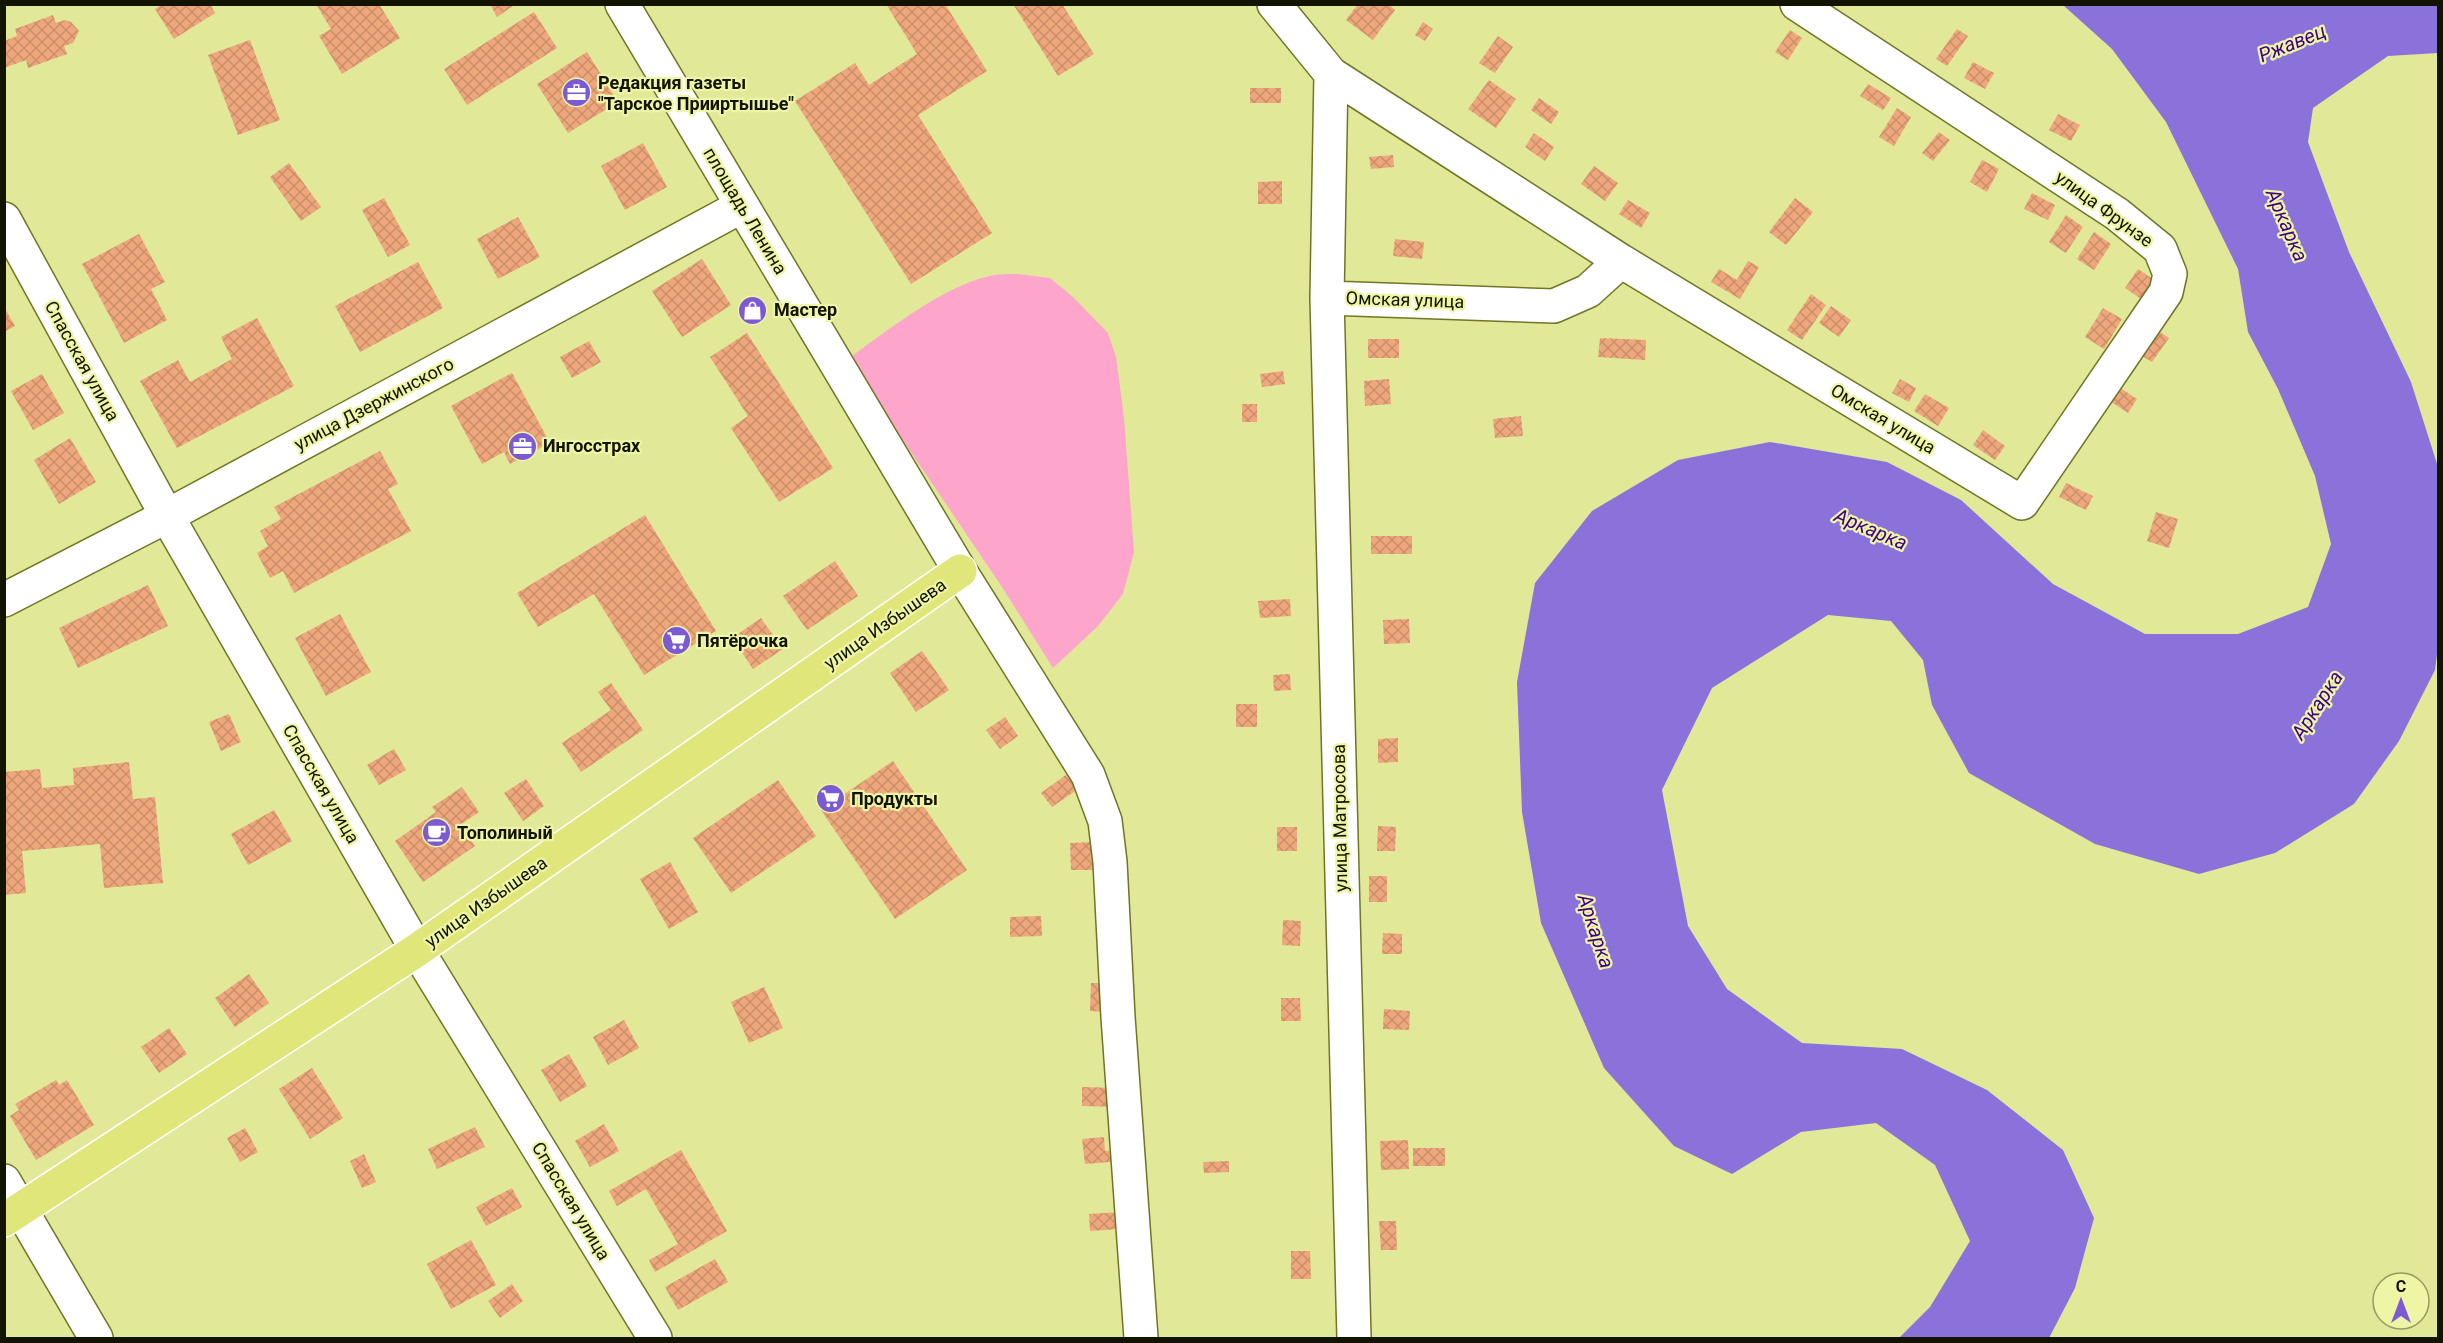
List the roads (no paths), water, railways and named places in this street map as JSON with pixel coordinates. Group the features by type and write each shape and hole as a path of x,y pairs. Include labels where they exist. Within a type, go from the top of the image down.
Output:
{"main road":[{"name":"улица Избышева","path":"10,1203 417,950 960,571"}],"street":[{"name":"площадь Ленина","path":"622,4 960,571 1088,775 1105,821 1110,862 1119,1028 1141,1338"},
{"name":"Омская улица","path":"1274,4 1332,74 1621,261 2022,503"},
{"name":"улица Фрунзе","path":"1797,4 2117,214 2160,249 2170,274 2166,292 2022,503"},
{"name":"Омская улица","path":"1332,74 1327,298 1554,306 1588,291 1621,261"},
{"name":"улица Дзержинского","path":"4,600 167,516 742,206"},
{"name":"Спасская улица","path":"4,219 167,516 417,950 655,1338"},
{"name":"улица Матросова","path":"1327,298 1354,1338"},
{"path":"10,1203 96,1338"}],"water":[{"path":"2063,5 2438,5 2438,53 2388,56 2313,108 2308,142 2349,252 2411,382 2438,467 2438,647 2435,670 2399,741 2354,804 2275,853 2199,874 2095,844 1969,773 1932,705 1923,660 1891,621 1828,615 1712,688 1662,790 1688,926 1727,989 1802,1043 1902,1049 1987,1090 2063,1150 2094,1218 2075,1288 2049,1338 1899,1338 1930,1307 1970,1241 1935,1165 1876,1123 1801,1132 1732,1174 1674,1146 1604,1068 1541,923 1522,812 1517,682 1535,583 1592,511 1678,460 1770,442 1887,462 1961,500 2053,584 2145,634 2238,634 2308,607 2331,544 2315,476 2278,389 2248,332 2238,269 2166,122 2112,49"}],"place":[{"name":"Редакция газеты \"Тарское Прииртышье\"","path":"577,93"},
{"name":"Мастер","path":"753,310"},
{"name":"Ингосстрах","path":"522,446"},
{"name":"Пятёрочка","path":"676,641"},
{"name":"Продукты","path":"830,799"},
{"name":"Тополиный","path":"436,833"}],"water label":[{"name":"Ржавец","path":"2292,43"},
{"name":"Аркарка","path":"2287,225"},
{"name":"Аркарка","path":"1871,529"},
{"name":"Аркарка","path":"2317,705"},
{"name":"Аркарка","path":"1596,931"}]}
